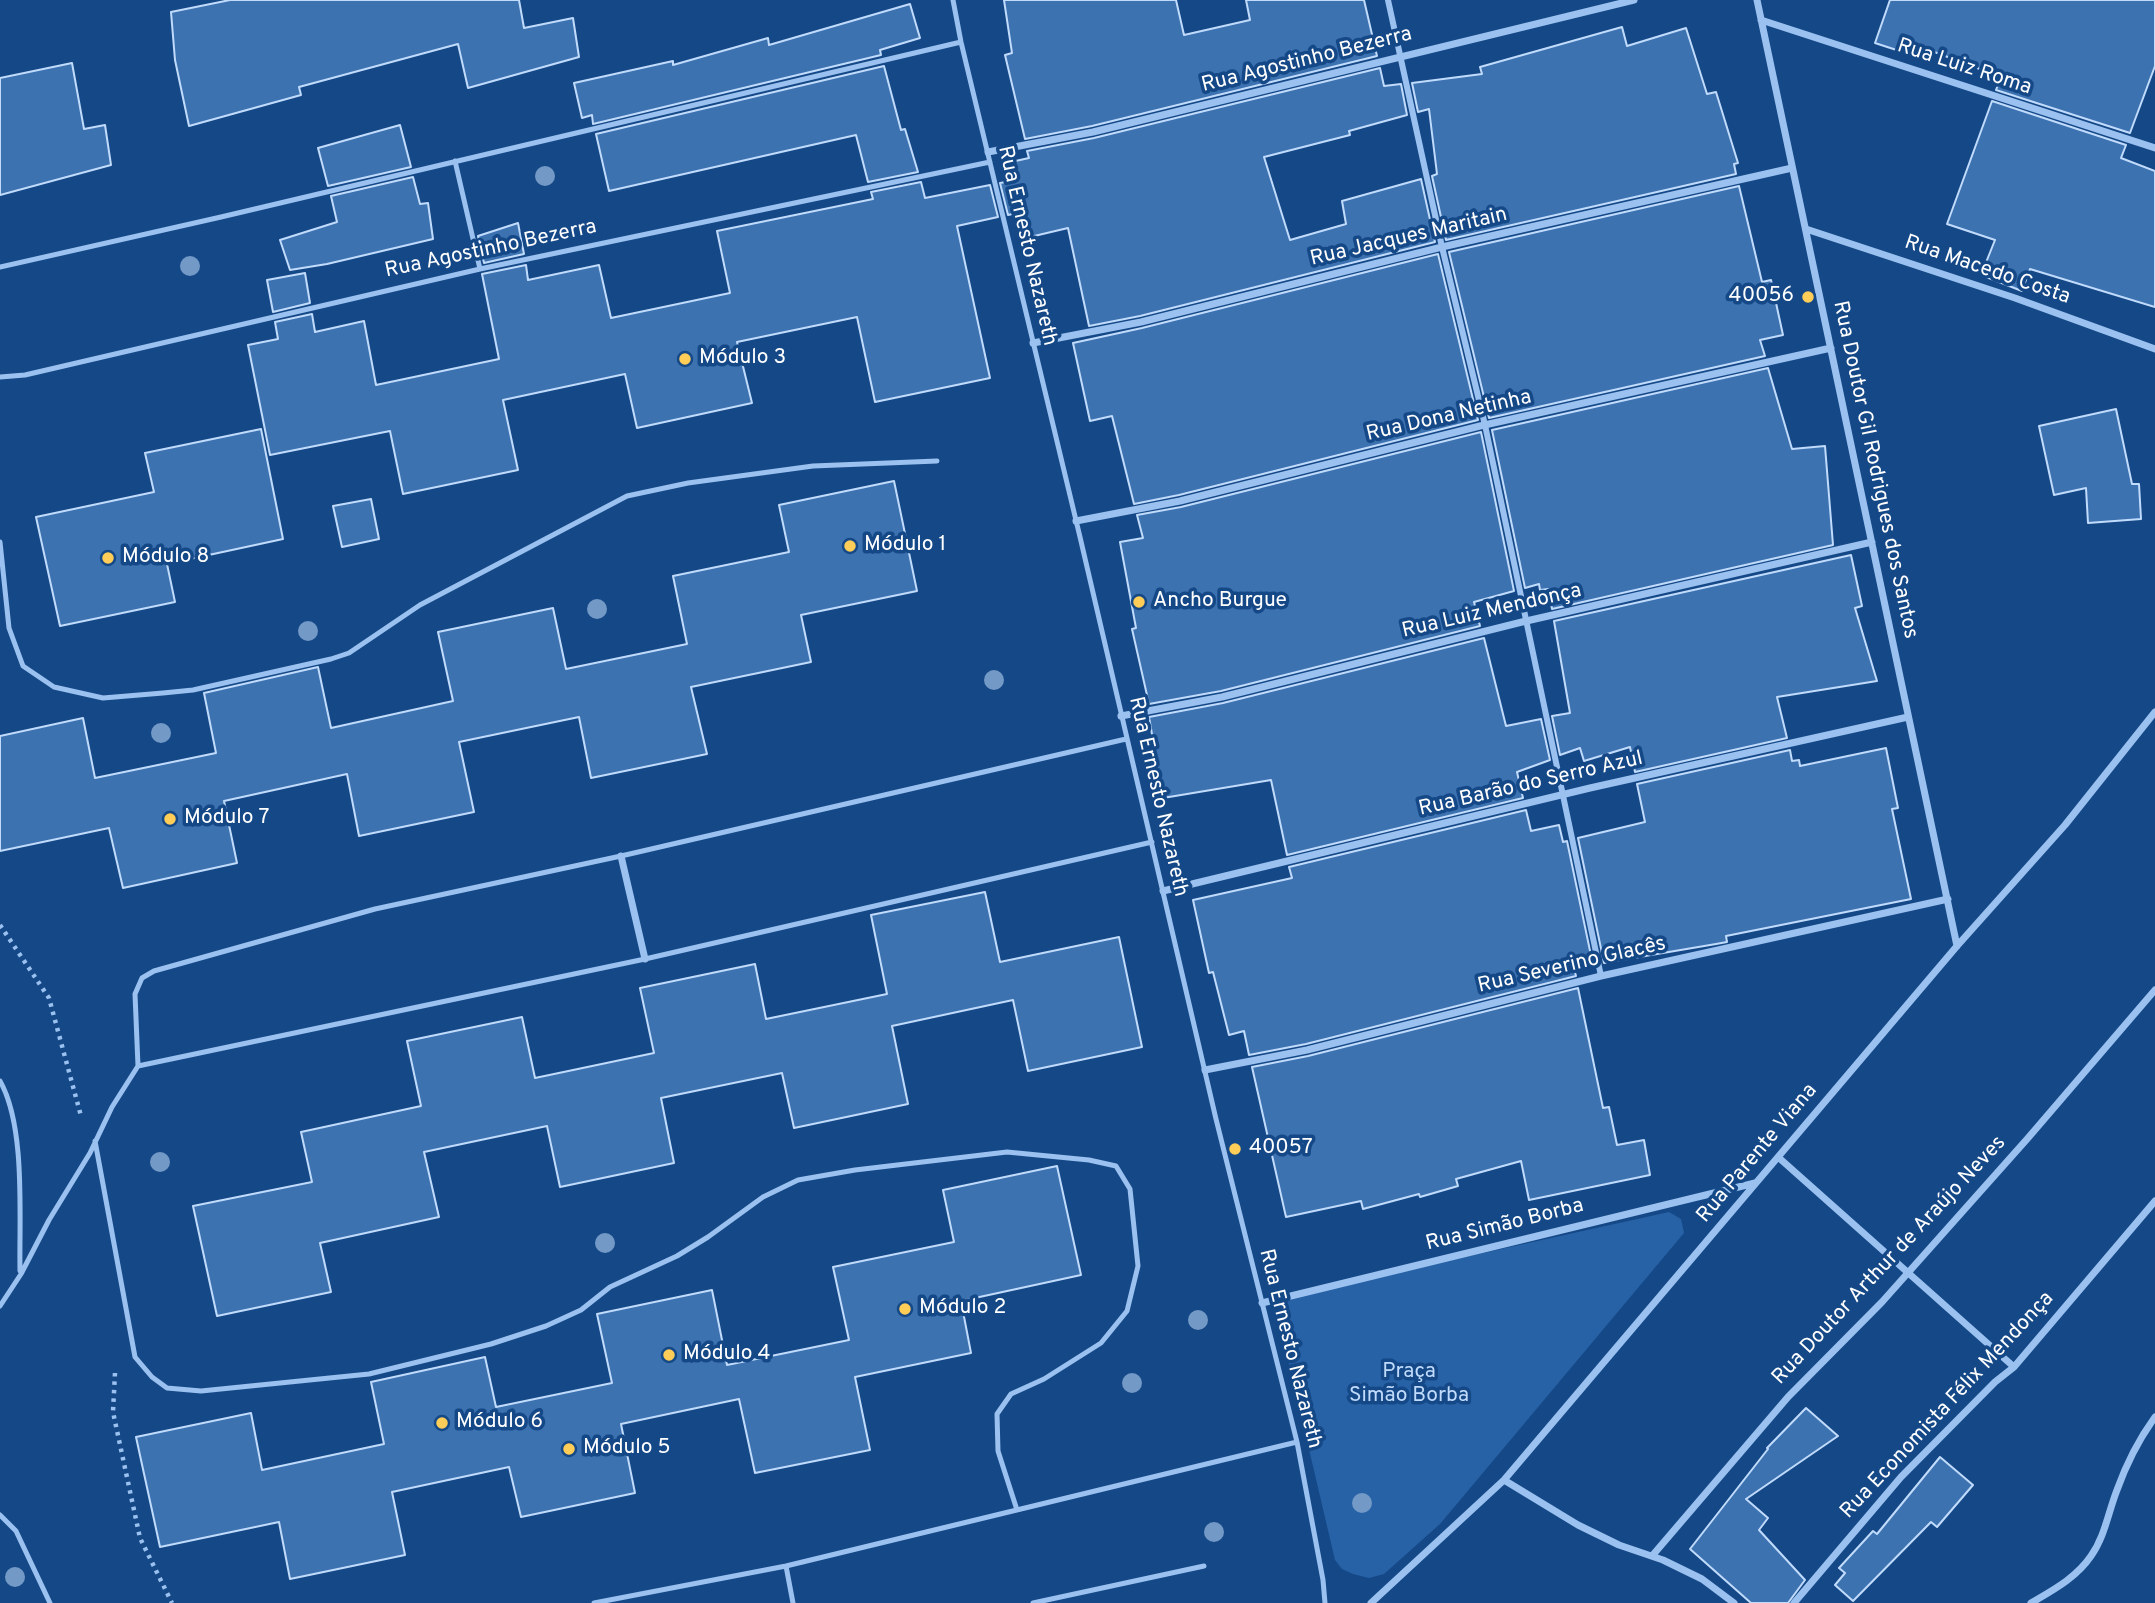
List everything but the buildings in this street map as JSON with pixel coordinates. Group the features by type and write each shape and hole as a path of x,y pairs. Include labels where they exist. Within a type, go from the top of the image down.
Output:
{"street":[{"path":"1388,0 1442,247 1485,425 1601,976"},
{"name":"Rua Agostinho Bezerra","path":"988,152 1093,132 1634,0"},
{"name":"Rua Doutor Gil Rodrigues dos Santos","path":"1757,0 1957,946"},
{"name":"Rua Luiz Roma","path":"1761,20 2155,148"},
{"name":"Rua Jacques Maritain","path":"1033,343 1141,322 1442,247 1792,168"},
{"name":"Rua Macedo Costa","path":"1806,229 2015,298 2155,349"},
{"name":"Rua Dona Netinha","path":"1076,521 1180,501 1485,425 1830,348"},
{"name":"Rua Luiz Mendonça","path":"1121,716 1222,696 1527,621 1872,542"},
{"name":"Rua Parente Viana","path":"1371,1603 1504,1480 1957,946 2065,825 2155,712"},
{"name":"Rua Barão do Serro Azul","path":"1163,891 1563,795 1908,717"},
{"path":"621,856 645,959"},
{"name":"Rua Severino Glacês","path":"1205,1070 1307,1050 1601,976 1948,899"},
{"name":"Rua Doutor Arthur de Araújo Neves","path":"1652,1556 1788,1397 1882,1302 2155,990"},
{"path":"1778,1157 2014,1367"},
{"name":"Rua Simão Borba","path":"1262,1303 1755,1183"},
{"name":"Rua Economista Félix Mendonça","path":"1794,1603 1901,1477 1995,1382 2014,1367 2155,1201"},
{"path":"2031,1603 2064,1584 2092,1556 2107,1527 2122,1479 2155,1418"},
{"path":"1504,1480 1578,1525 1702,1580 1734,1603"}],"lane":[{"name":"Rua Ernesto Nazareth","path":"953,0 1126,739 1297,1442 1325,1603"},
{"path":"0,267 221,218 961,43"},
{"path":"455,161 480,269"},
{"name":"Rua Agostinho Bezerra","path":"0,377 38,372 480,269 990,162"},
{"path":"0,542 9,628 23,666 54,687 103,698 163,693 193,690 349,653 419,605 627,496 688,483 813,466 937,461"},
{"path":"0,1306 71,1187 112,1107 138,1066 135,994 142,978 154,971 375,909 621,856 1126,739"},
{"path":"138,1066 645,959 1152,842"},
{"path":"0,1081 18,1141 20,1274"},
{"path":"96,1141 135,1357 152,1377 167,1388 201,1391 369,1374 491,1344 546,1326 581,1310 610,1287 677,1256 763,1197 797,1180 855,1170 1007,1152 1089,1160 1116,1166 1130,1189 1138,1266 1127,1311 1101,1343 1044,1379 1011,1394 997,1415 998,1451 1017,1510"},
{"path":"594,1603 786,1566 1297,1442"},
{"path":"0,1515 16,1531 50,1603"},
{"path":"786,1566 793,1603"},
{"path":"1033,1603 1203,1566"}],"green space":[{"name":"Praça Simão Borba","path":"1669,1212 1681,1219 1684,1233 1440,1524 1384,1574 1369,1578 1342,1569 1335,1560 1278,1317 1281,1305 1288,1296"}],"place":[{"name":"40056","path":"1808,297"},
{"name":"Módulo 3","path":"685,359"},
{"name":"Módulo 1","path":"850,546"},
{"name":"Módulo 8","path":"108,558"},
{"name":"Ancho Burgue","path":"1139,602"},
{"name":"Módulo 7","path":"170,819"},
{"name":"40057","path":"1235,1149"},
{"name":"Módulo 2","path":"905,1309"},
{"name":"Módulo 4","path":"669,1355"},
{"name":"Módulo 6","path":"442,1423"},
{"name":"Módulo 5","path":"569,1449"}]}
